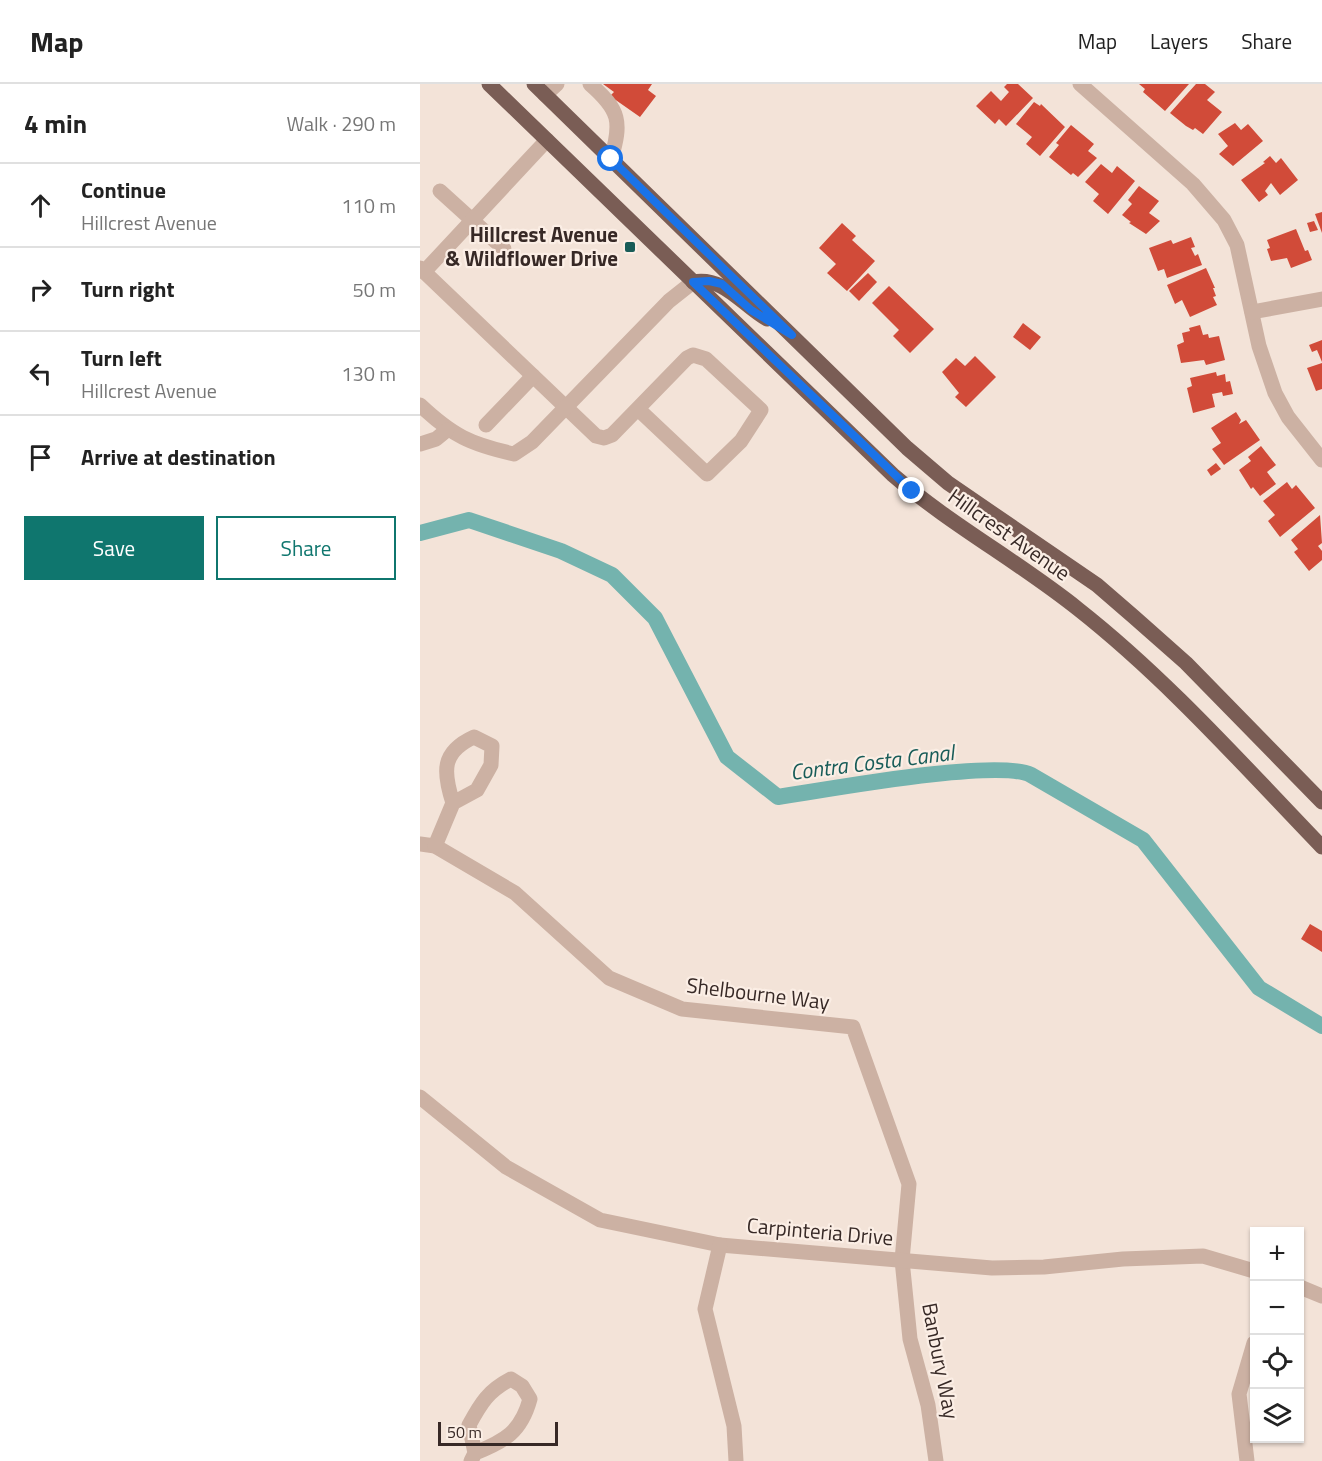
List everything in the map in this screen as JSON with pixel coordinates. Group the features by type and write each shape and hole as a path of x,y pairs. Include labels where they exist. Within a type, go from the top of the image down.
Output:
{"main road":[{"name":"Hillcrest Avenue","path":"489,84 925,503 1077,607 1139,659 1322,847"},
{"name":"Hillcrest Avenue","path":"534,84 929,467 1096,585 1134,617 1186,663 1322,802"},
{"path":"693,282 709,281 722,284 751,310 792,335"}],"street":[{"path":"545,95 557,84"},
{"path":"590,84 604,96 617,114 616,141 611,159"},
{"path":"1080,84 1193,184 1224,220 1237,245 1265,368 1275,393 1288,417 1322,460"},
{"path":"547,140 422,270 596,436 603,438 612,435 638,409 693,355 706,359 761,410 741,441 707,474 638,409"},
{"path":"440,190 504,249"},
{"path":"420,405 447,430 477,446 514,454 532,442 669,301 693,282"},
{"path":"1252,312 1322,299"},
{"path":"486,425 533,376"},
{"path":"420,444 436,439 447,430"},
{"path":"428,845 453,803"},
{"name":"Shelbourne Way","path":"428,845 515,893 609,978 682,1009 854,1027"},
{"name":"Banbury Way","path":"854,1027 909,1184 902,1260 910,1338 928,1405 936,1461"},
{"name":"Carpinteria Drive","path":"420,1097 506,1167 600,1220 720,1245 992,1268 1044,1267 1203,1256 1250,1270"},
{"path":"720,1245 705,1309 734,1426 736,1461"},
{"path":"1304,1289 1322,1296"},
{"path":"1247,1461 1239,1395 1250,1357"},
{"path":"511,1379 522,1386 530,1399 525,1417 504,1441 473,1457 469,1425 492,1389 511,1379"}],"building":[{"path":"603,84 652,84 648,90 656,96 640,117 610,96 614,92"},
{"path":"1007,84 1018,84 1033,98 1006,126 999,119 995,124 976,106 991,91 1001,101 1009,92 1004,87"},
{"path":"1139,84 1189,84 1165,111 1143,92 1145,89"},
{"path":"1196,84 1205,84 1215,92 1207,100 1222,112 1203,134 1195,128 1193,130 1186,126 1170,113"},
{"path":"1034,102 1040,106 1041,104 1065,127 1040,156 1026,144 1032,137 1016,124"},
{"path":"1235,123 1241,130 1248,124 1263,141 1233,166 1219,154 1228,146 1218,134"},
{"path":"1071,125 1094,144 1088,151 1097,158 1078,177 1073,173 1071,175 1049,157 1059,145 1056,143"},
{"path":"1270,156 1276,163 1281,158 1298,180 1280,195 1271,183 1265,191 1268,195 1259,202 1241,180 1265,163 1263,162"},
{"path":"1101,164 1112,173 1117,166 1135,181 1108,214 1093,201 1099,194 1085,182"},
{"path":"1139,186 1159,201 1149,213 1160,221 1146,234 1129,223 1131,222 1122,215 1132,204 1128,200"},
{"path":"1322,212 1322,233 1315,214"},
{"path":"1314,221 1318,230 1310,232 1307,223"},
{"path":"842,223 856,236 852,240 875,261 847,291 827,273 836,264 819,248"},
{"path":"1296,229 1305,251 1308,250 1312,260 1291,268 1287,258 1271,261 1267,240"},
{"path":"1191,237 1195,247 1191,248 1195,256 1198,254 1202,265 1167,278 1164,269 1158,271 1149,248 1171,240 1173,244"},
{"path":"1206,268 1215,288 1213,288 1216,296 1213,297 1217,305 1190,317 1182,300 1175,304 1167,285"},
{"path":"868,273 877,282 859,301 849,291"},
{"path":"889,286 934,329 910,353 893,336 899,330 872,303"},
{"path":"1023,323 1041,337 1030,350 1013,337"},
{"path":"1200,325 1203,335 1208,334 1209,338 1219,336 1225,360 1206,365 1204,360 1181,363 1177,345 1184,342 1182,333"},
{"path":"1322,340 1322,362 1317,350 1312,352 1309,345"},
{"path":"975,356 996,377 966,407 955,397 959,393 942,372 956,358 965,366"},
{"path":"1322,363 1322,389 1316,391 1307,368"},
{"path":"1216,372 1217,376 1225,374 1226,382 1230,381 1233,394 1223,396 1222,392 1212,394 1215,407 1193,413 1187,388 1192,386 1190,378"},
{"path":"1236,412 1241,420 1239,424 1246,420 1260,440 1224,465 1212,449 1221,443 1211,428"},
{"path":"1261,446 1276,465 1267,472 1276,484 1260,496 1253,487 1251,489 1239,470 1251,461 1248,457"},
{"path":"1216,463 1221,469 1211,476 1207,470"},
{"path":"1287,482 1292,489 1296,485 1315,508 1280,537 1268,521 1275,515 1263,501"},
{"path":"1320,515 1322,543 1318,546 1322,551 1322,560 1309,571 1294,552 1298,549 1291,540"},
{"path":"1310,924 1322,931 1322,952 1301,939"}],"waterway":[{"name":"Contra Costa Canal","path":"420,533 469,520 561,551 612,575 655,618 727,757 778,797 870,782 948,773 984,770 1012,771 1031,775 1143,840 1259,988 1322,1026"}],"place":[{"name":"Hillcrest Avenue & Wildflower Drive","path":"630,247"}],"route":[{"path":"611,159 792,335 751,310 722,284 714,281 693,282 850,435 912,491"}]}
